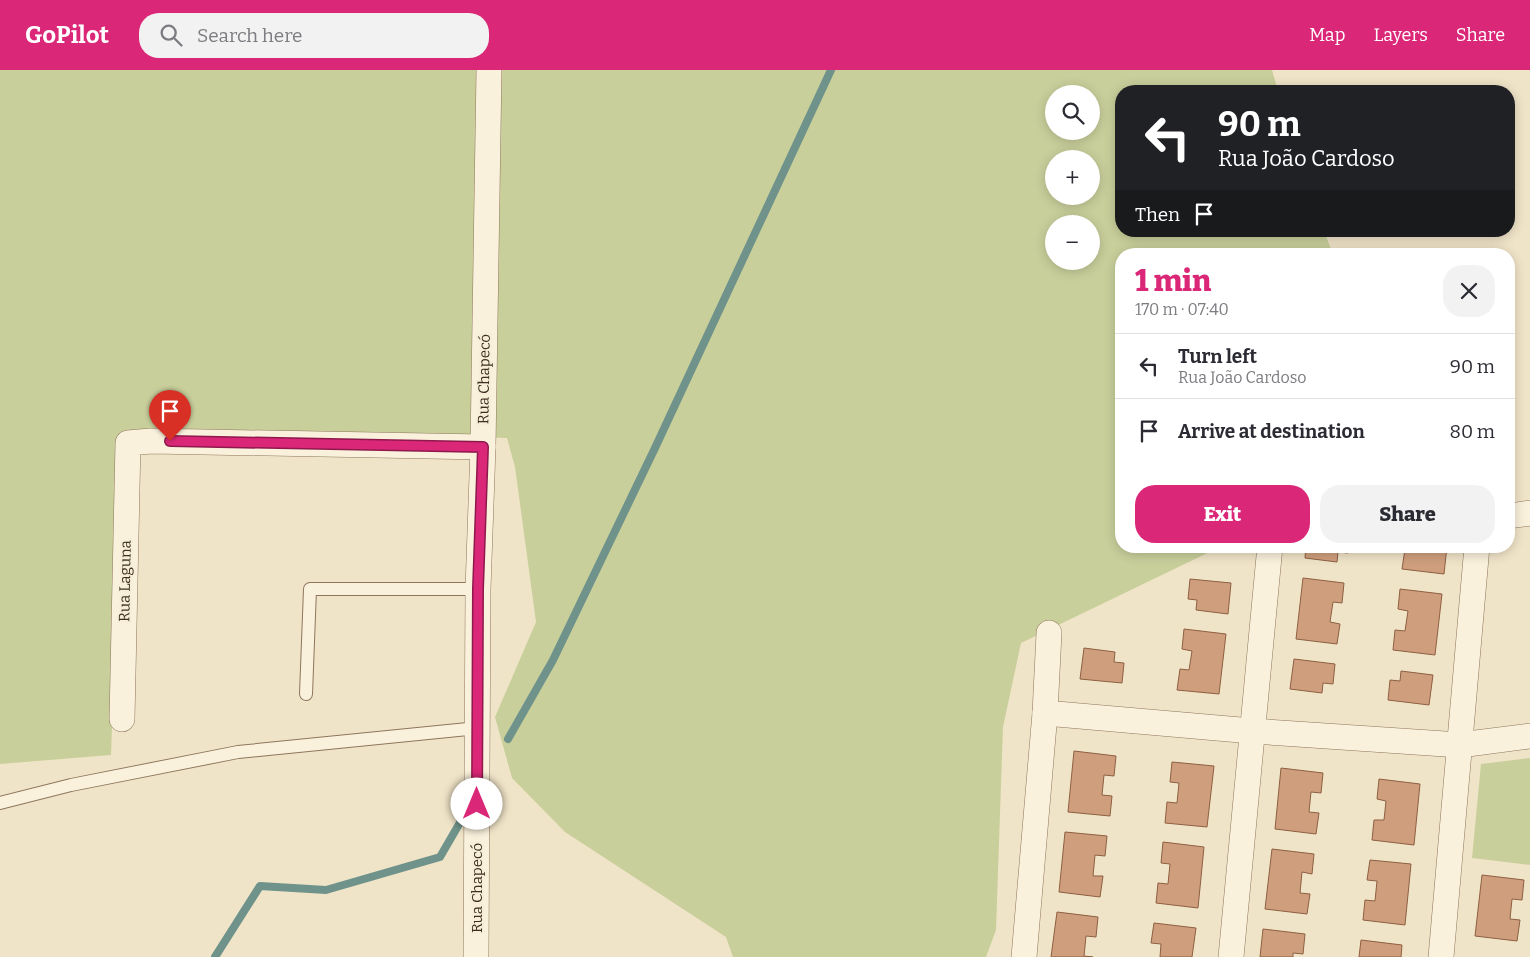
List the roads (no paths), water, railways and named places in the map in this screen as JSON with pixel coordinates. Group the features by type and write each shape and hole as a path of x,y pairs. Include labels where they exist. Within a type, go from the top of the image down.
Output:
{"street":[{"name":"Rua Chapecó","path":"476,957 478,589 483,447 489,70"},
{"name":"Rua Laguna","path":"122,719 128,443 151,441 483,447"},
{"path":"1515,515 1530,513"},
{"path":"1231,957 1269,553"},
{"path":"1441,957 1476,553"},
{"path":"1024,957 1045,713 1049,633"},
{"path":"1045,713 1252,731 1460,745 1530,736"}],"lane":[{"path":"306,694 310,589 478,589"},
{"path":"0,803 71,785 238,752 478,728"}],"waterway":[{"path":"508,739 553,660 655,448 831,70"},
{"path":"215,957 260,886 326,890 440,857 469,807"}]}
